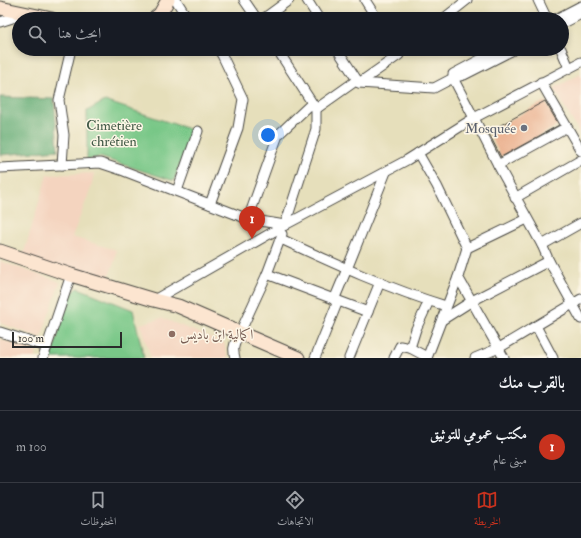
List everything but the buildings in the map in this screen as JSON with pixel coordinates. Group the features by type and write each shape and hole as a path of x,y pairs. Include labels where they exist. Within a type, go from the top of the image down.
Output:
{"main road":[{"path":"161,12 168,0"},
{"path":"0,8 17,12"},
{"path":"0,251 71,275 154,300 175,313 298,358"},
{"path":"239,336 280,358"}],"street":[{"path":"176,0 184,12"},
{"path":"244,0 252,12"},
{"path":"273,12 289,0"},
{"path":"307,0 315,12"},
{"path":"365,0 373,12"},
{"path":"452,12 468,0"},
{"path":"538,0 544,12"},
{"path":"569,12 581,6"},
{"path":"569,20 581,14"},
{"path":"0,22 12,18"},
{"path":"62,165 64,135 59,100 69,56"},
{"path":"210,204 238,128 243,99 222,56"},
{"path":"235,358 233,350 234,344 267,274 281,239 284,225 316,129 314,106 282,56"},
{"path":"342,56 358,81"},
{"path":"248,219 278,135 314,106 358,81 393,56"},
{"path":"487,56 453,74 453,78 515,198 542,245 549,261 577,302 581,319"},
{"path":"358,81 434,88 453,78 464,75 501,56"},
{"path":"564,56 569,68"},
{"path":"154,300 284,225 386,172 474,118 581,62"},
{"path":"541,82 581,151"},
{"path":"498,165 567,127"},
{"path":"177,192 198,131"},
{"path":"394,358 400,346 410,348 427,358 458,278 467,248 437,186 418,153"},
{"path":"515,198 581,160"},
{"path":"0,168 100,163 248,219 284,225"},
{"path":"315,358 347,269 386,172"},
{"path":"467,248 527,219"},
{"path":"542,245 581,223"},
{"path":"281,239 347,269 429,301 446,306"},
{"path":"442,320 472,301 549,261"},
{"path":"267,274 368,312"},
{"path":"43,358 71,275"},
{"path":"458,278 504,358"},
{"path":"349,358 380,282"},
{"path":"410,348 416,329 429,301"},
{"path":"475,358 499,348 577,302"},
{"path":"536,326 553,358"},
{"path":"0,332 47,347"}],"shaded area":[{"path":"581,74 581,136 554,88"},
{"path":"94,173 91,188 72,237 116,250 115,260 106,284 22,259 47,175"},
{"path":"0,261 60,282 41,338 0,323"},
{"name":"اكمالية ابن باديس","path":"162,318 224,343 228,358 151,358 140,324"},
{"path":"0,339 37,352 35,358 0,358"}],"green space":[{"path":"0,97 54,99 58,150 0,155"},
{"name":"Cimetière chrétien","path":"105,101 192,130 174,181 100,157 87,160 87,111"},
{"path":"78,288 133,310 144,358 51,358 70,294"}],"place":[{"name":"Mosquée","path":"524,128"},
{"name":"مكتب عمومي للتوثيق","path":"252,239"},
{"name":"اكمالية ابن باديس","path":"172,334"}]}
